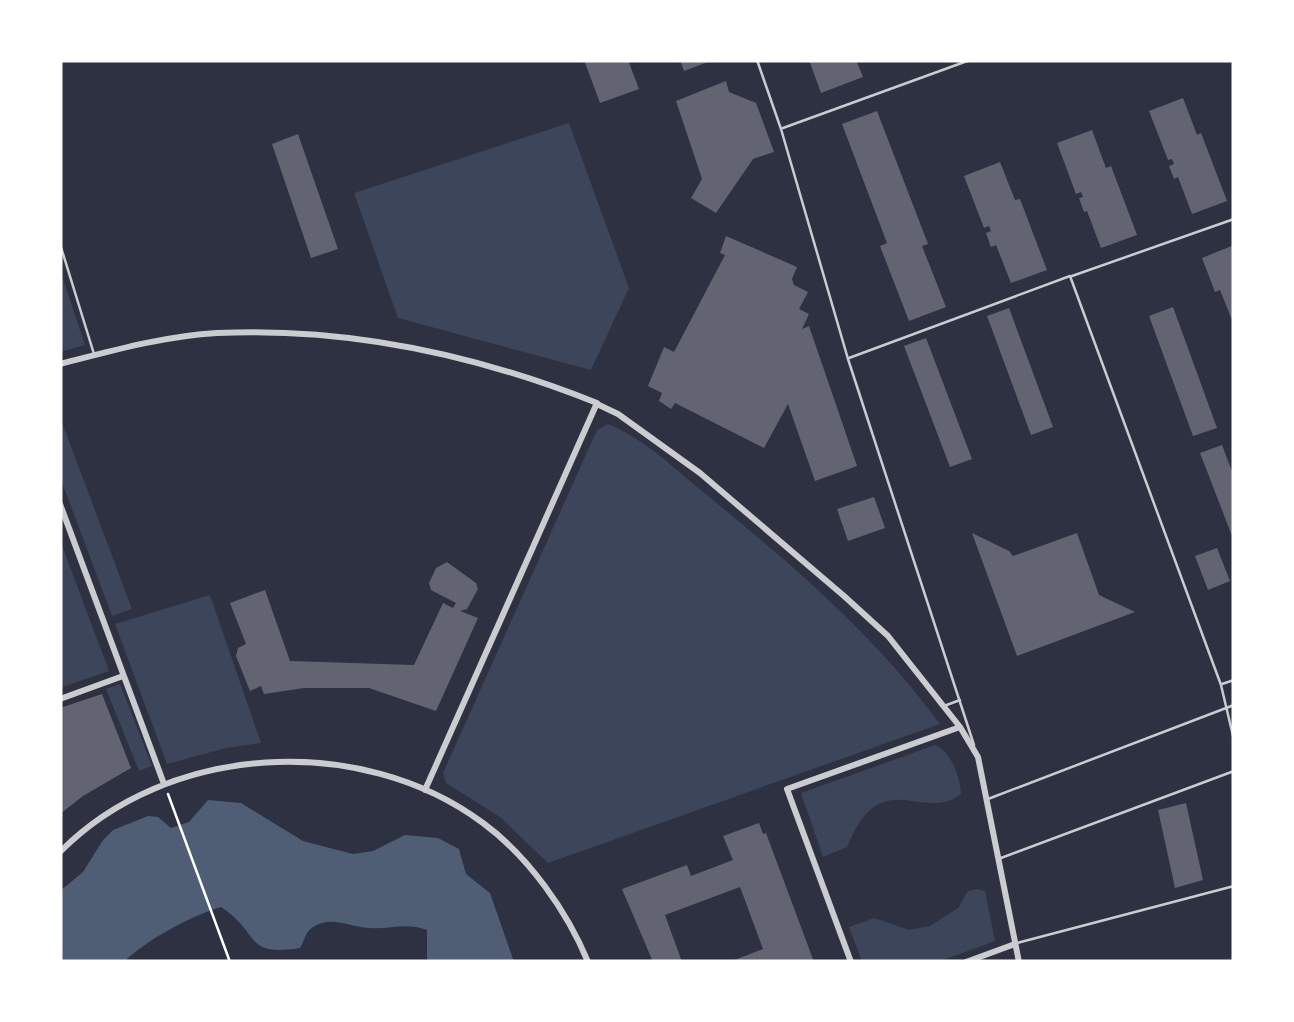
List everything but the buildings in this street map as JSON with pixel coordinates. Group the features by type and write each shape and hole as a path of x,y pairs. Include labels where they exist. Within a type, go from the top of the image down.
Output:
{"street":[{"path":"60,364 217,333 308,336 406,346 466,358 544,382 597,404 646,433 700,472 888,636 960,727 978,757 1019,962"},
{"path":"424,790 597,404"},
{"path":"60,504 164,784"},
{"path":"60,699 123,676"},
{"path":"851,962 787,789 960,727"},
{"path":"60,852 120,806 164,784 246,764 330,764 391,777 424,790 484,824 534,872 588,962"},
{"path":"966,962 1016,944"}],"lane":[{"path":"757,60 848,359 978,757"},
{"path":"781,129 970,60"},
{"path":"848,359 1234,219"},
{"path":"60,244 95,355"},
{"path":"1070,276 1221,685 1234,740"},
{"path":"1221,685 1234,680"},
{"path":"942,707 961,700"},
{"path":"988,799 1234,705"},
{"path":"999,858 1234,771"},
{"path":"1016,944 1234,886"}],"path":[{"path":"164,784 230,962"}],"shaded area":[{"path":"569,123 629,288 591,370 398,318 354,193"},
{"path":"60,270 85,345 60,352"},
{"path":"60,417 132,609 112,616 60,477"},
{"path":"608,424 660,456 800,574 888,660 940,724 548,863 500,817 446,783 443,773 597,430"},
{"path":"60,540 109,671 60,688"},
{"path":"210,595 261,743 167,764 115,624"},
{"path":"120,684 152,766 139,771 106,689"},
{"path":"935,745 954,765 961,794 946,801 888,801 874,807 860,822 847,847 823,857 801,793"},
{"path":"208,800 241,803 303,841 353,854 373,851 405,835 438,838 459,849 466,874 490,893 514,962 427,962 427,930 334,922 310,929 300,948 269,949 254,941 221,907 170,930 124,962 60,962 60,891 83,872 103,840 113,830 148,816 158,817 171,828 189,822"},
{"path":"968,891 985,891 995,941 938,962 862,962 849,927 874,918 909,930 930,926 958,908"}]}
